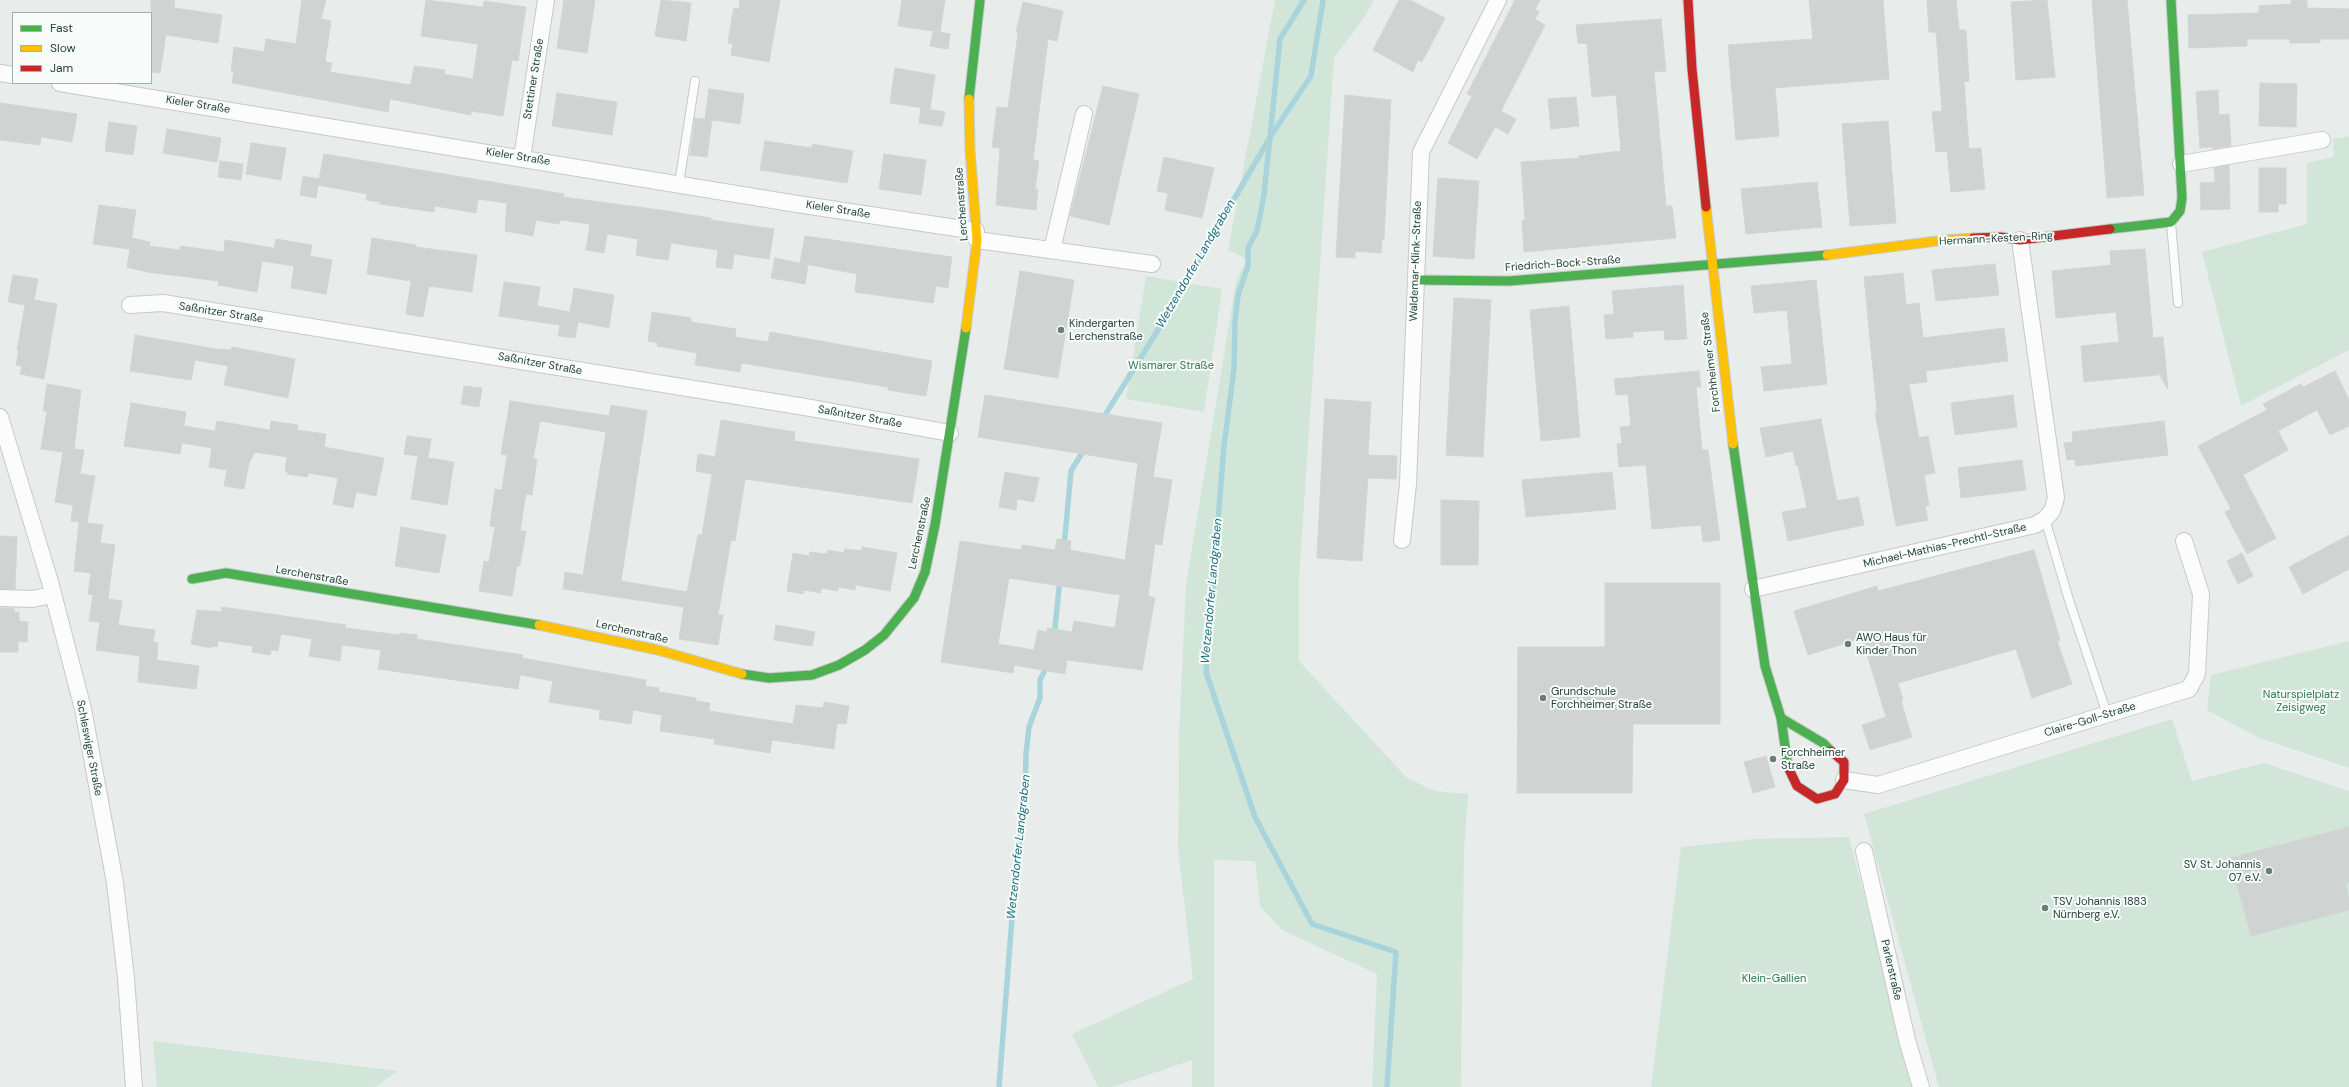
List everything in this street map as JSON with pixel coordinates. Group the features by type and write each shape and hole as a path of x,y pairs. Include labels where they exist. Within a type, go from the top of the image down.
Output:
{"street":[{"name":"Stettiner Straße","path":"522,158 546,0"},
{"name":"Lerchenstraße","path":"192,579 226,573 604,637 744,675 769,678 812,675 839,665 865,650 884,635 914,598 925,572 936,525 977,235 970,150 969,91 980,0"},
{"name":"Waldemar-Klink-Straße","path":"1402,540 1408,484 1421,152 1498,0"},
{"name":"Forchheimer Straße","path":"1688,0 1692,69 1712,263 1731,427 1765,666 1780,718 1786,763 1797,786 1817,799 1835,794 1844,780"},
{"path":"2171,0 2182,198 2180,211 2171,222"},
{"path":"0,73 12,75"},
{"name":"Kieler Straße","path":"66,84 680,184 977,235"},
{"path":"1052,250 1084,114"},
{"path":"2181,164 2322,140"},
{"name":"Hermann-Kesten-Ring","path":"1712,263 1855,253 1945,240 2001,236 2020,240 2171,222"},
{"path":"977,235 1052,250 1152,264"},
{"path":"2020,240 2056,498 2052,511 2045,519"},
{"name":"Friedrich-Bock-Straße","path":"1416,280 1509,281 1597,275 1712,263"},
{"name":"Saßnitzer Straße","path":"130,305 163,303 805,407 950,433"},
{"name":"Schleswiger Straße","path":"0,417 53,595 82,709 115,883 126,978 134,1087"},
{"name":"Michael-Mathias-Prechtl-Straße","path":"1753,589 2035,525 2045,519"},
{"name":"Claire-Goll-Straße","path":"1844,780 1878,785 2189,689 2197,674 2201,594 2184,541"},
{"path":"0,598 32,599 53,595"},
{"path":"1780,718 1823,743 1844,762 1844,780"},
{"name":"Parlerstraße","path":"1864,851 1907,1040 1921,1087"}],"lane":[{"path":"680,184 695,81"},
{"path":"2171,222 2178,303"},
{"path":"2045,519 2069,600 2107,714"}],"green space":[{"path":"1275,0 1374,0 1364,18 1334,58 1299,579 1299,661 1407,778 1435,791 1468,794 1464,850 1461,1087 1372,1087 1377,974 1282,930 1260,906 1255,861 1214,860 1214,1087 1192,1087 1192,1060 1112,1087 1098,1087 1072,1034 1193,979 1178,849 1179,736 1186,585 1236,281 1247,259 1228,250"},
{"path":"2349,136 2349,350 2241,406 2202,252 2307,224 2307,163 2334,157 2333,139"},
{"name":"Wismarer Straße","path":"1146,276 1222,289 1204,412 1126,399"},
{"name":"Naturspielplatz Zeisigweg","path":"2349,641 2349,768 2259,738 2207,710 2211,675"},
{"path":"2172,719 2192,781 2264,763 2349,791 2349,1087 1939,1087 1864,814"},
{"name":"Klein-Gallien","path":"1849,837 1914,1087 1651,1087 1681,847 1754,839"},
{"path":"153,1041 398,1071 375,1087 157,1087"}],"building":[{"path":"151,0 175,0 174,8 222,15 218,43 166,35 160,73 152,72"},
{"path":"302,0 326,0 321,19 331,21 325,62 332,63 330,72 411,85 414,66 445,70 444,74 473,79 478,44 421,36 426,0 483,7 484,1 526,7 518,61 512,60 503,116 471,111 471,115 390,99 388,112 232,83 234,71 231,71 234,47 264,52 266,39 296,44"},
{"path":"564,0 595,0 587,53 557,48"},
{"path":"661,0 691,3 686,41 655,36"},
{"path":"740,0 780,0 769,62 731,55 733,44 728,43 732,16 734,8 739,9"},
{"path":"902,0 945,0 940,32 898,26"},
{"path":"1399,0 1410,0 1445,18 1422,62 1418,60 1413,72 1373,50"},
{"path":"1515,0 1540,0 1535,10 1539,12 1535,19 1545,25 1501,111 1516,119 1508,134 1495,127 1477,159 1448,143 1472,96 1467,94"},
{"path":"1809,0 1883,0 1889,79 1775,88 1779,136 1736,140 1728,45 1813,39"},
{"path":"1927,0 1956,0 1959,30 1966,30 1969,81 1964,82 1969,149 1981,148 1985,189 1951,192 1947,151 1936,152 1932,112 1942,111 1936,32 1929,32"},
{"path":"2047,0 2055,77 2016,80 2011,2"},
{"path":"2092,0 2127,0 2144,195 2107,198"},
{"path":"2291,0 2307,0 2307,8 2349,9 2349,39 2320,39 2320,43 2290,43 2290,39 2247,39 2247,46 2189,48 2188,15 2259,13 2259,6 2291,4"},
{"path":"1023,2 1063,11 1057,41 1048,39 1033,160 1039,161 1035,189 1038,189 1036,210 996,205 1000,148 992,147 997,107 1008,108 1018,33 1016,32"},
{"path":"1661,19 1666,71 1654,72 1666,206 1672,206 1676,238 1524,252 1522,220 1525,220 1521,162 1579,158 1579,156 1621,151 1616,95 1592,97 1587,44 1578,43 1576,25"},
{"path":"933,31 950,34 948,49 930,46"},
{"path":"895,68 935,75 930,109 890,103"},
{"path":"2260,83 2297,84 2296,127 2259,126"},
{"path":"1103,86 1139,94 1109,225 1070,216"},
{"path":"709,89 744,94 740,124 705,119"},
{"path":"2218,90 2219,115 2229,114 2231,146 2213,149 2213,147 2200,148 2196,92"},
{"path":"557,93 617,102 612,135 552,126"},
{"path":"1345,95 1391,100 1384,239 1382,239 1381,253 1355,251 1355,258 1336,257"},
{"path":"1576,97 1579,126 1551,129 1548,99"},
{"path":"0,103 77,114 72,142 41,137 40,145 0,140"},
{"path":"921,108 945,112 942,126 919,123"},
{"path":"695,118 712,120 707,157 690,155"},
{"path":"1888,121 1896,223 1850,226 1842,124"},
{"path":"109,122 137,126 133,155 105,151"},
{"path":"167,129 221,138 217,162 163,153"},
{"path":"765,141 812,148 812,144 853,151 847,183 760,170"},
{"path":"251,143 286,148 281,180 246,174"},
{"path":"324,154 564,194 563,197 660,210 711,218 710,220 774,229 769,259 734,254 732,269 716,267 718,250 671,243 668,260 652,258 636,255 638,239 607,234 604,253 586,250 590,224 560,220 559,224 536,220 533,236 505,231 507,203 478,199 476,213 435,206 434,212 380,204 380,202 366,200 367,194 318,185 316,198 300,195 303,176 319,179"},
{"path":"884,154 926,160 921,195 879,189"},
{"path":"1164,157 1214,168 1202,218 1165,210 1168,193 1157,191"},
{"path":"220,161 243,164 241,180 218,177"},
{"path":"2229,165 2230,209 2201,210 2200,183 2215,182 2214,168"},
{"path":"2259,168 2286,168 2286,204 2278,204 2278,212 2259,212"},
{"path":"1438,178 1479,181 1474,259 1433,256"},
{"path":"1817,182 1822,227 1746,234 1741,189"},
{"path":"99,205 136,210 130,249 93,244"},
{"path":"805,236 952,257 948,288 936,286 933,303 855,292 857,274 800,263"},
{"path":"132,238 150,242 149,246 180,250 180,246 224,252 225,240 274,248 276,239 312,245 310,256 332,260 326,294 291,288 294,266 262,261 257,292 218,285 219,281 147,272 127,267"},
{"path":"372,238 416,245 416,247 477,255 472,292 429,286 423,317 406,314 411,281 367,274"},
{"path":"2145,249 2153,338 2163,337 2168,390 2157,370 2158,375 2084,382 2081,346 2119,342 2116,312 2056,318 2052,271 2111,265 2110,251"},
{"path":"775,258 808,265 805,284 771,278"},
{"path":"1995,264 1999,295 1936,301 1932,270"},
{"path":"1020,271 1074,280 1058,378 1004,369"},
{"path":"1903,273 1906,305 1919,303 1923,338 2004,328 2008,361 1926,371 1927,382 1909,384 1919,438 1928,436 1935,473 1924,475 1929,506 1925,506 1928,520 1896,526 1875,412 1877,411 1864,277"},
{"path":"13,275 38,279 34,300 57,304 44,379 20,374 22,366 16,365 19,350 17,350 25,305 8,302"},
{"path":"1816,280 1827,384 1764,391 1761,367 1792,364 1787,310 1754,313 1751,286"},
{"path":"504,282 540,287 537,306 570,312 574,288 614,295 609,328 578,322 575,338 558,336 560,325 499,316"},
{"path":"1683,285 1687,339 1665,340 1664,330 1633,332 1633,337 1606,339 1604,315 1614,314 1612,291"},
{"path":"1454,298 1491,300 1483,457 1446,455"},
{"path":"1569,306 1580,437 1541,441 1530,310"},
{"path":"652,312 691,318 691,322 736,329 735,337 768,342 770,332 932,361 926,396 888,390 888,387 741,363 740,372 695,365 697,353 657,346 658,343 648,341"},
{"path":"135,335 216,349 231,350 232,347 295,359 288,398 224,385 228,366 195,360 191,380 130,371"},
{"path":"1699,371 1701,387 1696,387 1702,450 1708,450 1720,540 1703,542 1701,525 1652,529 1646,465 1619,467 1617,444 1622,443 1620,427 1631,426 1628,394 1616,395 1614,379"},
{"path":"2335,371 2349,400 2349,426 2330,435 2317,410 2278,431 2288,450 2243,475 2276,538 2247,554 2225,512 2231,509 2198,446 2267,410 2263,404 2301,384 2303,387"},
{"path":"47,384 81,390 74,449 84,450 80,474 95,476 87,523 103,525 100,543 115,545 108,599 122,601 118,625 155,630 153,642 158,643 157,660 199,666 196,689 138,682 140,656 96,650 100,622 89,621 93,595 88,594 91,573 74,571 79,522 71,521 73,505 55,502 63,452 41,449 47,411 43,411"},
{"path":"464,386 482,388 479,407 461,404"},
{"path":"985,395 1162,423 1153,477 1172,480 1162,545 1155,544 1148,596 1155,598 1142,670 1067,660 1065,674 1014,665 1013,673 941,662 960,541 1021,550 1022,545 1055,550 1057,539 1071,541 1070,550 1125,560 1138,463 978,437","holes":["1009,578 1120,595 1115,628 1074,621 1072,632 1047,628 1047,632 1038,630 1034,650 998,644"]},
{"path":"2013,395 2017,427 1955,435 1951,403"},
{"path":"1325,399 1371,402 1368,455 1397,456 1396,479 1368,478 1362,561 1317,558"},
{"path":"510,401 609,416 611,405 647,411 621,581 687,592 698,535 702,535 712,474 696,471 698,454 715,457 721,420 795,432 794,441 919,459 912,503 745,479 735,541 731,540 718,615 723,615 718,645 679,639 684,607 563,589 565,572 583,575 606,432 540,421 533,459 537,459 532,495 526,494 520,531 526,531 520,566 517,566 512,596 479,591 484,561 489,562 495,527 490,526 495,489 502,490 507,455 501,454"},
{"path":"131,403 186,412 184,426 215,431 217,421 270,430 271,421 298,425 297,430 326,434 324,447 384,458 376,496 356,492 353,508 333,504 338,478 308,473 308,477 287,474 288,471 285,471 287,457 255,452 249,463 244,489 224,486 227,470 209,467 212,448 182,443 180,454 124,446"},
{"path":"1821,419 1837,501 1858,497 1864,525 1788,541 1782,512 1807,508 1798,465 1796,466 1793,451 1766,457 1760,428"},
{"path":"2164,421 2168,455 2076,466 2075,459 2067,460 2064,443 2073,442 2072,432"},
{"path":"407,436 431,439 428,458 454,462 447,505 411,499 418,456 404,454"},
{"path":"2022,460 2026,490 1961,498 1958,468"},
{"path":"1005,472 1039,478 1034,502 1017,499 1016,510 999,507"},
{"path":"1612,472 1616,509 1526,517 1522,480"},
{"path":"1441,500 1479,501 1478,565 1441,565"},
{"path":"401,527 446,535 439,573 395,566"},
{"path":"2349,535 2349,569 2303,594 2289,567"},
{"path":"0,536 17,537 15,589 0,589"},
{"path":"862,547 897,553 890,591 856,585 855,590 838,587 838,591 821,588 821,593 804,590 803,594 787,591 793,553 809,556 810,552 827,554 828,550 844,553 845,549 862,551"},
{"path":"2034,550 2060,640 2057,641 2072,684 2032,698 2016,649 1898,683 1903,700 1901,701 1912,737 1870,750 1862,725 1886,717 1862,638 1808,655 1794,611 1877,586 1878,591"},
{"path":"2242,553 2253,576 2238,584 2227,561"},
{"path":"1605,583 1720,583 1720,724 1633,724 1632,793 1517,793 1518,647 1605,647"},
{"path":"222,607 346,625 345,628 400,635 400,633 417,635 417,639 523,655 522,658 646,680 645,686 659,688 659,692 696,698 696,701 710,703 709,711 793,724 796,705 823,708 824,702 849,706 846,724 837,723 834,749 772,740 770,753 714,744 715,739 660,731 662,715 633,710 631,724 599,719 600,710 549,702 553,681 520,675 518,689 378,669 381,650 342,645 340,661 309,656 312,639 281,634 278,651 271,650 270,655 252,652 253,646 218,641 217,647 211,646 211,648 191,644 197,610 221,612"},
{"path":"0,608 14,608 14,612 19,612 19,621 28,622 27,642 18,641 18,652 0,652"},
{"path":"776,625 815,632 812,646 774,640"},
{"path":"1766,756 1775,787 1753,793 1744,762"},
{"path":"2349,827 2349,882 2345,883 2349,899 2349,910 2251,936 2230,858"}],"waterway":[{"name":"Wetzendorfer Landgraben","path":"1304,0 1280,39 1264,195 1257,231 1248,248 1248,266 1238,295 1235,322 1234,369 1224,446 1206,672 1255,817 1312,924 1396,952 1387,1087"},
{"name":"Wetzendorfer Landgraben","path":"1102,420 1153,338 1272,134 1311,76 1323,0"},
{"name":"Wetzendorfer Landgraben","path":"1064,547 1071,471 1085,448"},
{"name":"Wetzendorfer Landgraben","path":"1054,637 1060,579"},
{"name":"Wetzendorfer Landgraben","path":"999,1087 1015,878 1025,801 1026,754 1029,727 1040,698 1040,680 1048,664"}],"traffic: fast":[{"path":"969,99 980,0"},
{"path":"2110,229 2171,222 2180,211 2182,198 2171,0"},
{"path":"1416,280 1509,281 1827,255"},
{"path":"742,674 769,678 812,675 839,665 865,650 884,635 914,598 925,572 935,525 966,328"},
{"path":"1733,444 1765,666 1781,718 1788,767"},
{"path":"192,579 226,573 539,625"},
{"path":"1781,718 1823,743 1831,751"}],"traffic: slow":[{"path":"966,328 977,240 970,150 969,99"},
{"path":"1706,207 1733,444"},
{"path":"1827,255 1945,240 1973,238"},
{"path":"539,625 658,650 742,674"}],"traffic: jam":[{"path":"1688,0 1692,69 1706,207"},
{"path":"1973,238 2001,237 2020,240 2110,229"},
{"path":"1788,767 1797,786 1817,799 1835,794 1844,780 1844,762 1831,751"}],"place":[{"name":"Kindergarten Lerchenstraße","path":"1061,330"},
{"name":"AWO Haus für Kinder Thon","path":"1848,644"},
{"name":"Grundschule Forchheimer Straße","path":"1543,698"},
{"name":"Forchheimer Straße","path":"1773,759"},
{"name":"SV St. Johannis 07 e.V.","path":"2269,871"},
{"name":"TSV Johannis 1883 Nürnberg e.V.","path":"2045,908"}]}
